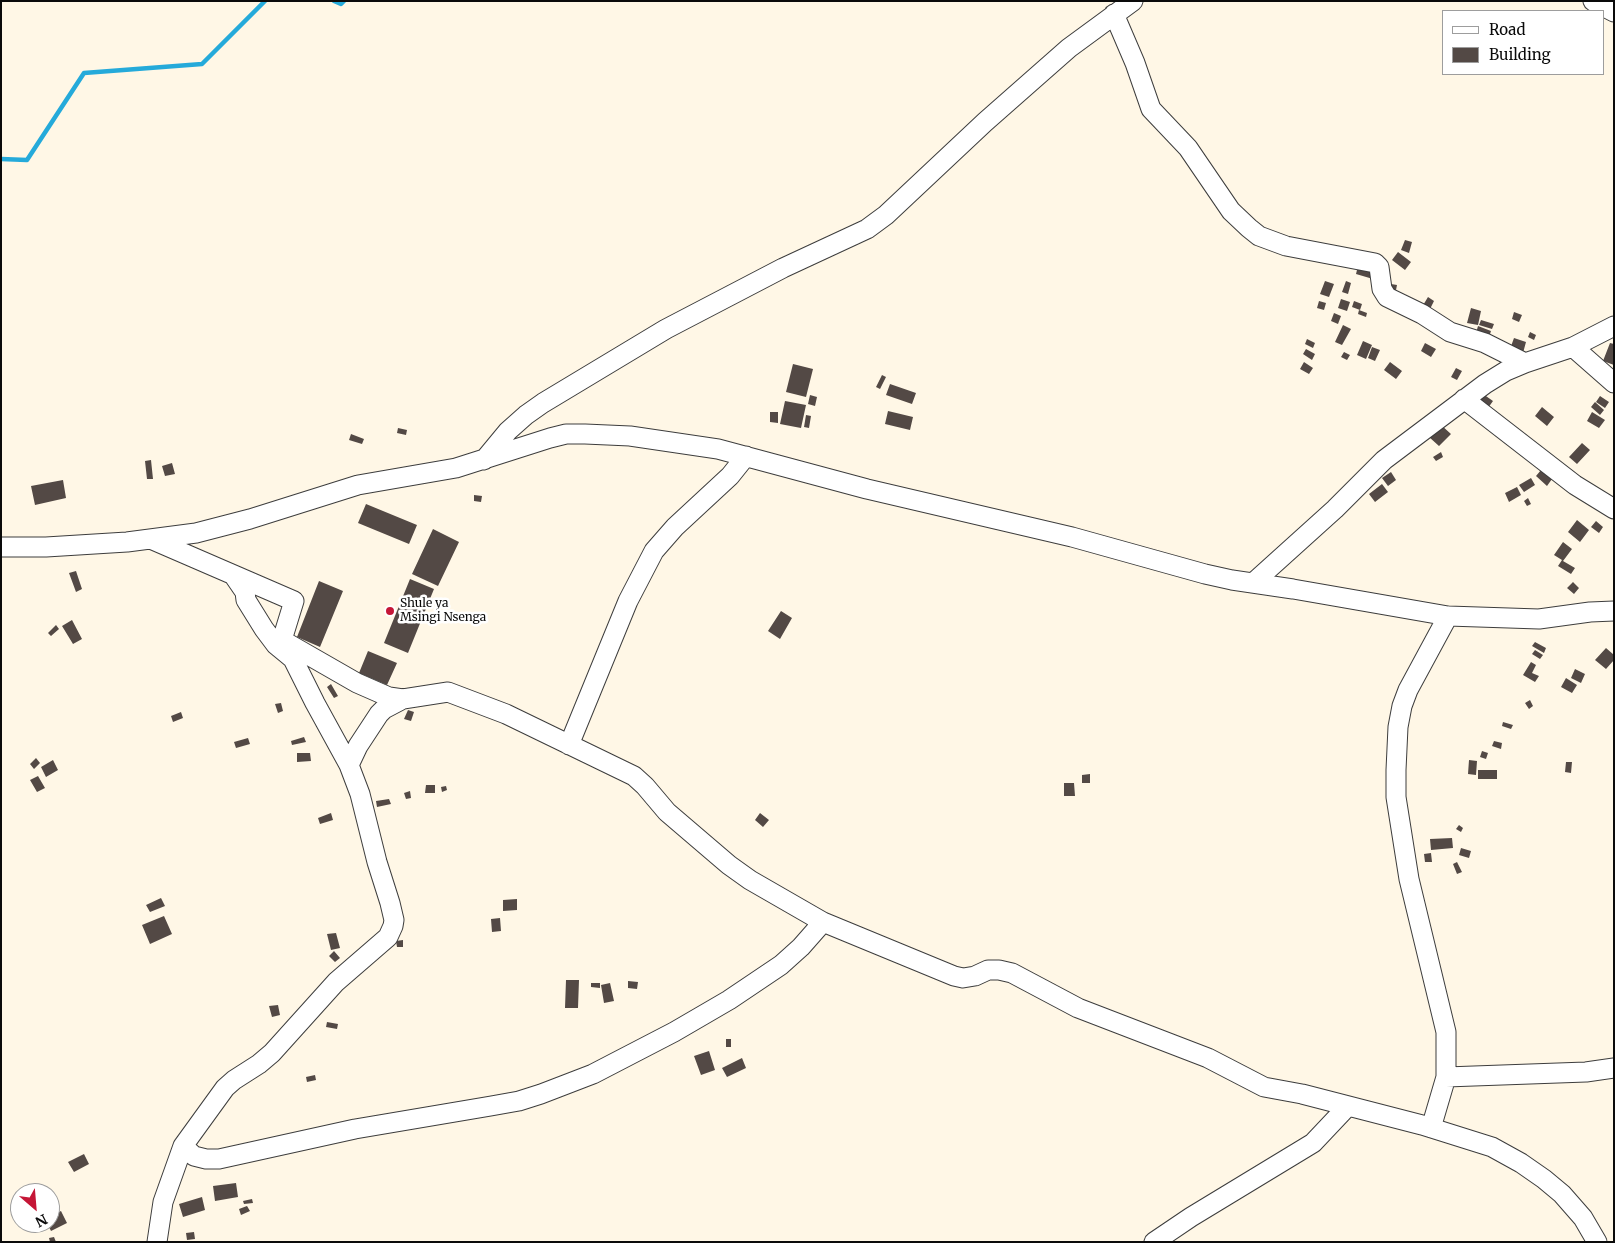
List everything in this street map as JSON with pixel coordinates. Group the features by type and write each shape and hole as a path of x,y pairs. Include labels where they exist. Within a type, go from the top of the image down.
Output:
{"street":[{"path":"483,460 526,415 559,393 683,320 783,268 867,229 886,215 1069,48 1133,1"},
{"path":"1593,1 1614,12"},
{"path":"1114,14 1135,63 1151,109 1188,148 1232,211 1249,228 1259,236 1286,246 1374,263 1379,267 1382,289 1387,298 1422,314 1450,332 1485,343 1525,363"},
{"path":"1253,583 1335,509 1384,460 1464,399 1498,376 1525,363 1572,347 1614,326"},
{"path":"1572,347 1614,383"},
{"path":"1464,399 1574,485 1614,509"},
{"path":"1,547 46,547 154,540 196,533 358,485 456,468 566,434 630,436 718,449 867,490 1072,537 1205,574 1253,583 1448,616 1540,619 1590,612 1614,611"},
{"path":"569,745 628,601 654,551 675,527 730,476 746,456"},
{"path":"154,540 294,601 282,640 356,683 389,697 403,699 448,692 506,714 634,776 667,812 729,865 750,880 823,922 954,976 963,978 975,976 988,970 1012,973 1078,1008 1208,1058 1264,1087 1302,1094 1431,1128 1492,1147 1521,1163 1562,1194 1583,1218 1597,1242"},
{"path":"157,1242 163,1202 183,1146 229,1084 266,1059 345,974 379,946 391,931 394,920 360,794 349,765 314,703 293,659 276,645 264,629 246,600 245,592 234,576"},
{"path":"1431,1128 1446,1077 1446,1032 1409,879 1396,797 1396,770 1398,727 1402,706 1408,690 1448,616"},
{"path":"349,765 358,746 379,714 384,709 403,699"},
{"path":"183,1146 194,1156 218,1159 355,1129 501,1105 541,1094 593,1074 674,1032 729,1000 781,964 801,947 823,922"},
{"path":"1446,1077 1586,1072 1614,1068"},
{"path":"1154,1242 1191,1217 1313,1143 1347,1106"}],"building":[{"path":"1405,240 1412,242 1409,253 1401,250"},
{"path":"1398,252 1411,262 1405,270 1392,260"},
{"path":"1358,266 1375,271 1373,279 1356,274"},
{"path":"1325,281 1334,284 1329,297 1320,294"},
{"path":"1346,281 1351,283 1348,294 1342,292"},
{"path":"1391,284 1397,285 1396,290 1390,289"},
{"path":"1428,297 1434,301 1429,311 1422,307"},
{"path":"1341,299 1350,302 1347,311 1338,308"},
{"path":"1319,301 1326,303 1324,310 1317,308"},
{"path":"1354,301 1362,304 1360,310 1352,307"},
{"path":"1471,308 1481,311 1478,325 1467,323"},
{"path":"1359,310 1367,313 1366,317 1358,314"},
{"path":"1514,312 1522,315 1519,322 1512,319"},
{"path":"1334,313 1341,316 1338,324 1331,321"},
{"path":"1481,320 1494,324 1492,329 1479,325"},
{"path":"1343,325 1351,329 1342,345 1335,342"},
{"path":"1478,326 1491,331 1489,337 1476,333"},
{"path":"1530,332 1536,335 1534,340 1528,337"},
{"path":"1514,338 1526,342 1523,353 1510,349"},
{"path":"1307,339 1315,343 1313,348 1305,344"},
{"path":"1363,341 1372,345 1366,359 1357,355"},
{"path":"1425,343 1436,349 1431,357 1421,351"},
{"path":"1610,343 1614,344 1614,365 1603,361"},
{"path":"1372,347 1380,350 1375,361 1368,358"},
{"path":"1306,349 1315,354 1312,360 1303,354"},
{"path":"1344,352 1350,355 1347,360 1341,357"},
{"path":"1304,362 1313,368 1309,374 1300,369"},
{"path":"1390,362 1402,371 1396,379 1384,370"},
{"path":"793,364 813,369 806,397 786,392"},
{"path":"1456,368 1462,371 1457,380 1451,377"},
{"path":"882,375 886,377 880,389 876,387"},
{"path":"890,384 916,393 912,404 886,395"},
{"path":"1483,394 1493,401 1488,408 1478,401"},
{"path":"810,395 817,397 815,406 808,404"},
{"path":"1600,396 1609,402 1605,408 1596,402"},
{"path":"785,401 806,405 801,428 780,424"},
{"path":"1595,402 1604,410 1600,415 1591,407"},
{"path":"1542,407 1554,417 1547,426 1535,416"},
{"path":"888,411 913,417 910,430 885,424"},
{"path":"770,412 778,412 778,423 770,422"},
{"path":"1592,412 1605,420 1599,428 1587,421"},
{"path":"806,415 811,416 809,428 804,427"},
{"path":"1441,425 1451,434 1439,446 1429,437"},
{"path":"398,428 407,430 406,435 397,433"},
{"path":"351,434 364,439 362,444 349,440"},
{"path":"1582,443 1590,450 1577,464 1569,457"},
{"path":"1441,452 1443,457 1436,461 1433,457"},
{"path":"151,460 153,479 147,479 145,461"},
{"path":"172,463 175,474 165,476 162,466"},
{"path":"1541,470 1552,479 1547,486 1536,476"},
{"path":"1391,472 1396,480 1388,486 1382,478"},
{"path":"1531,478 1535,485 1524,492 1519,485"},
{"path":"63,480 66,498 35,505 31,486"},
{"path":"1382,484 1388,492 1375,502 1369,494"},
{"path":"1517,487 1521,495 1509,502 1505,493"},
{"path":"474,495 482,496 481,502 474,501"},
{"path":"1528,498 1531,504 1527,506 1524,501"},
{"path":"366,504 417,525 409,544 358,523"},
{"path":"1577,520 1589,530 1580,542 1568,532"},
{"path":"1596,521 1603,527 1599,533 1591,527"},
{"path":"433,529 459,542 438,586 412,574"},
{"path":"1563,542 1572,549 1563,561 1575,568 1571,574 1558,566 1562,560 1554,555"},
{"path":"76,571 82,589 76,592 69,573"},
{"path":"410,579 434,589 408,653 384,643"},
{"path":"319,581 343,591 320,647 297,637"},
{"path":"1573,582 1579,588 1574,594 1567,588"},
{"path":"781,611 792,618 780,639 768,631"},
{"path":"72,620 82,639 73,644 62,626"},
{"path":"56,625 59,629 51,636 48,633"},
{"path":"1535,642 1546,648 1544,653 1532,646"},
{"path":"1606,648 1614,655 1614,660 1606,669 1595,660"},
{"path":"1535,650 1543,655 1540,659 1532,654"},
{"path":"368,651 397,663 387,685 359,673"},
{"path":"1531,662 1536,665 1532,673 1539,676 1535,682 1523,675"},
{"path":"1575,669 1585,674 1581,683 1571,678"},
{"path":"1566,678 1577,685 1572,693 1561,687"},
{"path":"331,684 338,696 334,698 327,687"},
{"path":"1530,700 1533,706 1529,709 1525,703"},
{"path":"281,703 283,711 278,713 275,704"},
{"path":"408,710 414,712 411,721 404,719"},
{"path":"181,712 183,718 173,722 171,716"},
{"path":"1503,722 1513,725 1511,729 1502,726"},
{"path":"304,737 306,742 292,745 291,741"},
{"path":"248,738 250,744 236,748 234,742"},
{"path":"1494,741 1502,743 1501,749 1492,746"},
{"path":"1482,751 1488,753 1486,759 1480,757"},
{"path":"297,753 310,753 311,761 297,762"},
{"path":"36,758 40,763 34,769 30,764"},
{"path":"53,760 58,770 46,777 41,767"},
{"path":"1469,760 1477,761 1476,775 1468,774"},
{"path":"1566,762 1572,762 1571,773 1565,772"},
{"path":"1478,770 1497,770 1497,779 1478,779"},
{"path":"1090,774 1090,783 1082,783 1082,775"},
{"path":"38,776 45,788 37,792 30,780"},
{"path":"1064,783 1074,783 1075,796 1064,796"},
{"path":"426,785 435,785 435,793 425,793"},
{"path":"446,786 447,790 442,792 441,787"},
{"path":"410,791 411,798 406,799 404,793"},
{"path":"389,799 391,804 377,807 376,801"},
{"path":"331,813 333,820 320,824 318,818"},
{"path":"760,813 769,820 763,827 755,820"},
{"path":"1459,825 1463,828 1461,832 1456,829"},
{"path":"1452,838 1453,848 1431,850 1430,839"},
{"path":"1461,848 1471,851 1469,858 1459,855"},
{"path":"1431,853 1432,862 1425,862 1424,854"},
{"path":"1457,862 1462,872 1457,874 1453,864"},
{"path":"161,898 165,906 150,912 146,905"},
{"path":"517,899 517,910 503,911 503,900"},
{"path":"164,916 172,934 150,944 142,925"},
{"path":"500,918 501,931 492,932 491,919"},
{"path":"336,933 340,948 331,950 327,934"},
{"path":"403,940 403,947 397,947 396,941"},
{"path":"334,951 340,958 335,962 329,956"},
{"path":"566,980 579,980 578,1008 565,1008"},
{"path":"628,981 638,982 637,989 628,988"},
{"path":"591,983 600,983 600,988 591,987"},
{"path":"610,983 614,1001 604,1003 601,985"},
{"path":"278,1005 280,1015 272,1017 269,1006"},
{"path":"327,1022 338,1024 337,1029 326,1027"},
{"path":"726,1039 731,1039 731,1047 726,1047"},
{"path":"709,1051 715,1070 701,1075 694,1056"},
{"path":"742,1058 746,1068 727,1077 722,1068"},
{"path":"315,1075 316,1080 307,1082 306,1077"},
{"path":"84,1154 89,1164 74,1172 68,1162"},
{"path":"236,1183 238,1197 215,1201 213,1186"},
{"path":"202,1197 205,1210 183,1217 179,1204"},
{"path":"252,1199 253,1203 244,1204 243,1201"},
{"path":"247,1206 250,1211 241,1215 239,1209"},
{"path":"60,1211 67,1223 60,1226"},
{"path":"194,1232 195,1239 187,1240 186,1233"},
{"path":"54,1237 56,1242 50,1242 49,1238"}],"waterway":[{"path":"1,159 27,160 84,73 202,64 265,1"},
{"path":"334,1 341,4 344,1"}],"place":[{"name":"Shule ya Msingi Nsenga","path":"390,611"}]}
